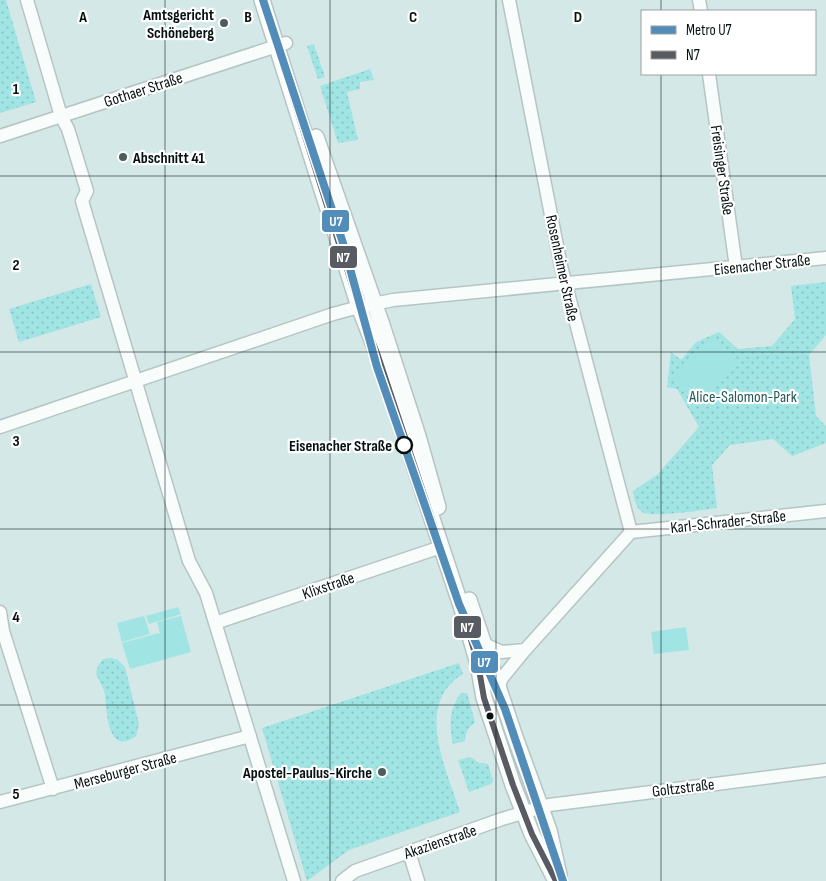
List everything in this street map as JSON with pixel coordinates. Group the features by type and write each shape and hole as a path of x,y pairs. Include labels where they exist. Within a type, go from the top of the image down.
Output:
{"main road":[{"path":"262,0 281,45 374,303 418,436 434,494 551,835 561,881"},
{"path":"272,0 281,45 359,307 380,362 462,609 478,664 484,698 532,834 556,881"}],"street":[{"path":"27,0 61,116 68,130 87,190 82,200 134,380 189,561 206,593 216,623 294,881"},
{"name":"Rosenheimer Straße","path":"509,0 565,284 631,532"},
{"name":"Gothaer Straße","path":"0,136 281,45"},
{"name":"Freisinger Straße","path":"709,75 736,267"},
{"name":"Eisenacher Straße","path":"0,427 134,380 374,303 826,258"},
{"name":"Karl-Schrader-Straße","path":"631,532 826,512"},
{"path":"499,686 502,678 526,650 631,532"},
{"name":"Klixstraße","path":"216,623 441,547"},
{"path":"0,612 3,631 53,789"},
{"path":"484,644 502,652 526,650"},
{"name":"Merseburger Straße","path":"0,802 250,736"},
{"path":"499,743 516,737"},
{"name":"Goltzstraße","path":"541,807 826,770"},
{"name":"Akazienstraße","path":"342,881 355,871 541,807"},
{"path":"409,852 418,881"}],"green space":[{"path":"0,0 6,0 36,102 0,113"},
{"path":"314,44 325,77 318,79 307,46"},
{"path":"370,69 374,80 360,82 360,89 347,92 358,140 338,143 320,86"},
{"name":"Alice-Salomon-Park","path":"826,282 826,335 809,355 816,416 826,426 826,443 792,456 773,439 730,445 712,465 717,508 666,514 647,514 642,512 637,506 633,491 657,475 699,427 677,389 667,387 671,352 681,360 696,342 719,332 738,349 772,346 795,319 791,286"},
{"path":"91,284 101,317 19,342 9,309"},
{"path":"715,339 738,364 696,402 673,376"},
{"path":"178,607 181,614 149,624 146,616"},
{"path":"144,616 150,634 122,642 117,623"},
{"path":"181,616 191,652 130,669 122,643 159,633 161,637 157,622"},
{"path":"686,627 689,650 654,654 651,632"},
{"path":"111,658 118,660 125,667 139,724 136,736 126,741 119,741 110,729 104,692 96,673 103,659"},
{"path":"459,663 463,674 448,687 440,702 437,720 442,758 460,812 349,850 307,881 262,728"},
{"path":"461,693 467,693 475,722 467,730 465,741 453,744 451,731 452,711"},
{"path":"471,757 479,763 488,764 493,780 491,784 469,792 458,760"}],"metro line":[{"name":"U7","path":"263,0 343,243 377,367 459,604 505,709 563,881"}],"transit line":[{"name":"N7","path":"262,0 359,307 377,353 462,609 478,664 484,698 513,785 532,834 556,881"}],"place":[{"name":"Amtsgericht Schöneberg","path":"224,23"},
{"name":"Abschnitt 41","path":"123,157"},
{"name":"Eisenacher Straße","path":"404,445"},
{"name":"Apostel-Paulus-Kirche","path":"382,772"}]}
